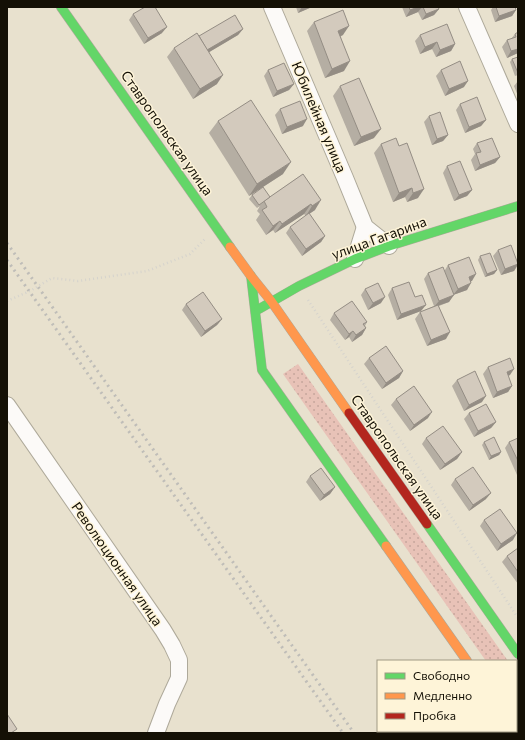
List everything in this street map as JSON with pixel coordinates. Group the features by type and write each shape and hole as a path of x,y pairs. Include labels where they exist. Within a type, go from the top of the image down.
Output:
{"main road":[{"name":"Ставропольская улица","path":"61,7 251,276 272,301 518,654"},
{"name":"улица Гагарина","path":"256,310 299,286 355,259 389,246 518,206"},
{"name":"Ставропольская улица","path":"251,276 262,370 466,660"}],"street":[{"name":"Юбилейная улица","path":"272,7 345,178 364,227"},
{"path":"467,7 518,124"},
{"path":"355,259 364,227 389,246"},
{"name":"Революционная улица","path":"7,405 163,630 179,660 179,678 156,733"}],"path":[{"path":"7,301 30,291 52,278 78,281 147,271 190,254 216,227"},
{"path":"299,286 518,618"}],"shaded area":[{"path":"298,364 507,660 485,660 283,374"},
{"path":"517,674 518,675 518,707 517,706"}],"building":[{"path":"145,7 155,7 167,27 148,38 133,14"},
{"path":"409,7 418,7 410,10"},
{"path":"423,7 438,7 439,9 426,14"},
{"path":"496,7 515,7 516,10 499,16"},
{"path":"343,10 349,26 338,31 350,61 332,69 314,22"},
{"path":"235,15 243,29 207,50 199,36"},
{"path":"447,24 455,44 440,50 437,42 425,47 420,35"},
{"path":"518,32 518,49 511,51 507,40 516,37 515,34"},
{"path":"197,33 223,75 200,89 174,48"},
{"path":"518,57 518,73 512,59"},
{"path":"460,61 468,81 449,89 441,70"},
{"path":"284,63 294,84 277,91 268,70"},
{"path":"359,78 381,129 361,137 340,86"},
{"path":"477,97 486,120 469,127 460,104"},
{"path":"251,100 291,162 257,184 218,121"},
{"path":"300,101 307,119 287,127 280,109"},
{"path":"440,112 448,135 437,139 429,116"},
{"path":"396,138 399,146 407,143 424,189 413,193 412,188 399,193 381,144"},
{"path":"492,138 500,157 480,165 476,153 481,152 477,143"},
{"path":"460,161 472,190 459,195 447,166"},
{"path":"303,174 321,200 312,206 311,204 282,224 280,221 273,226 262,210 267,207 264,201"},
{"path":"263,187 270,197 259,205 252,195"},
{"path":"309,213 325,236 306,249 290,227"},
{"path":"511,245 518,264 505,269 498,250"},
{"path":"490,253 497,270 487,274 480,256"},
{"path":"469,257 476,274 469,277 471,283 458,289 448,265"},
{"path":"443,267 454,295 439,301 428,273"},
{"path":"409,282 415,297 422,295 426,305 401,314 392,288"},
{"path":"378,283 385,297 373,303 365,289"},
{"path":"203,292 222,319 205,331 186,304"},
{"path":"352,301 367,322 363,324 366,328 356,335 353,331 349,334 334,313"},
{"path":"438,305 450,332 431,340 420,312"},
{"path":"386,346 403,371 386,383 369,358"},
{"path":"510,358 514,369 507,372 512,386 497,392 488,367"},
{"path":"475,371 486,396 469,405 457,380"},
{"path":"414,386 432,412 414,425 396,399"},
{"path":"486,404 496,422 478,431 469,413"},
{"path":"443,426 462,452 445,464 426,438"},
{"path":"494,437 501,452 491,456 484,442"},
{"path":"518,438 518,461 509,442"},
{"path":"473,467 491,493 473,505 455,479"},
{"path":"321,468 335,487 324,495 310,476"},
{"path":"500,509 517,533 501,544 484,520"},
{"path":"518,548 518,572 507,556"},
{"path":"7,714 17,729 11,733 7,733"}],"railway":[{"path":"7,243 354,733"},
{"path":"7,260 343,733"}],"traffic: fast":[{"path":"61,7 230,247"},
{"path":"259,309 299,286 355,259 389,246 518,206"},
{"path":"251,276 262,370 386,546"},
{"path":"427,524 518,654"}],"traffic: slow":[{"path":"230,247 271,301 349,413"},
{"path":"386,546 466,660"}],"traffic: jam":[{"path":"349,413 427,524"}]}
